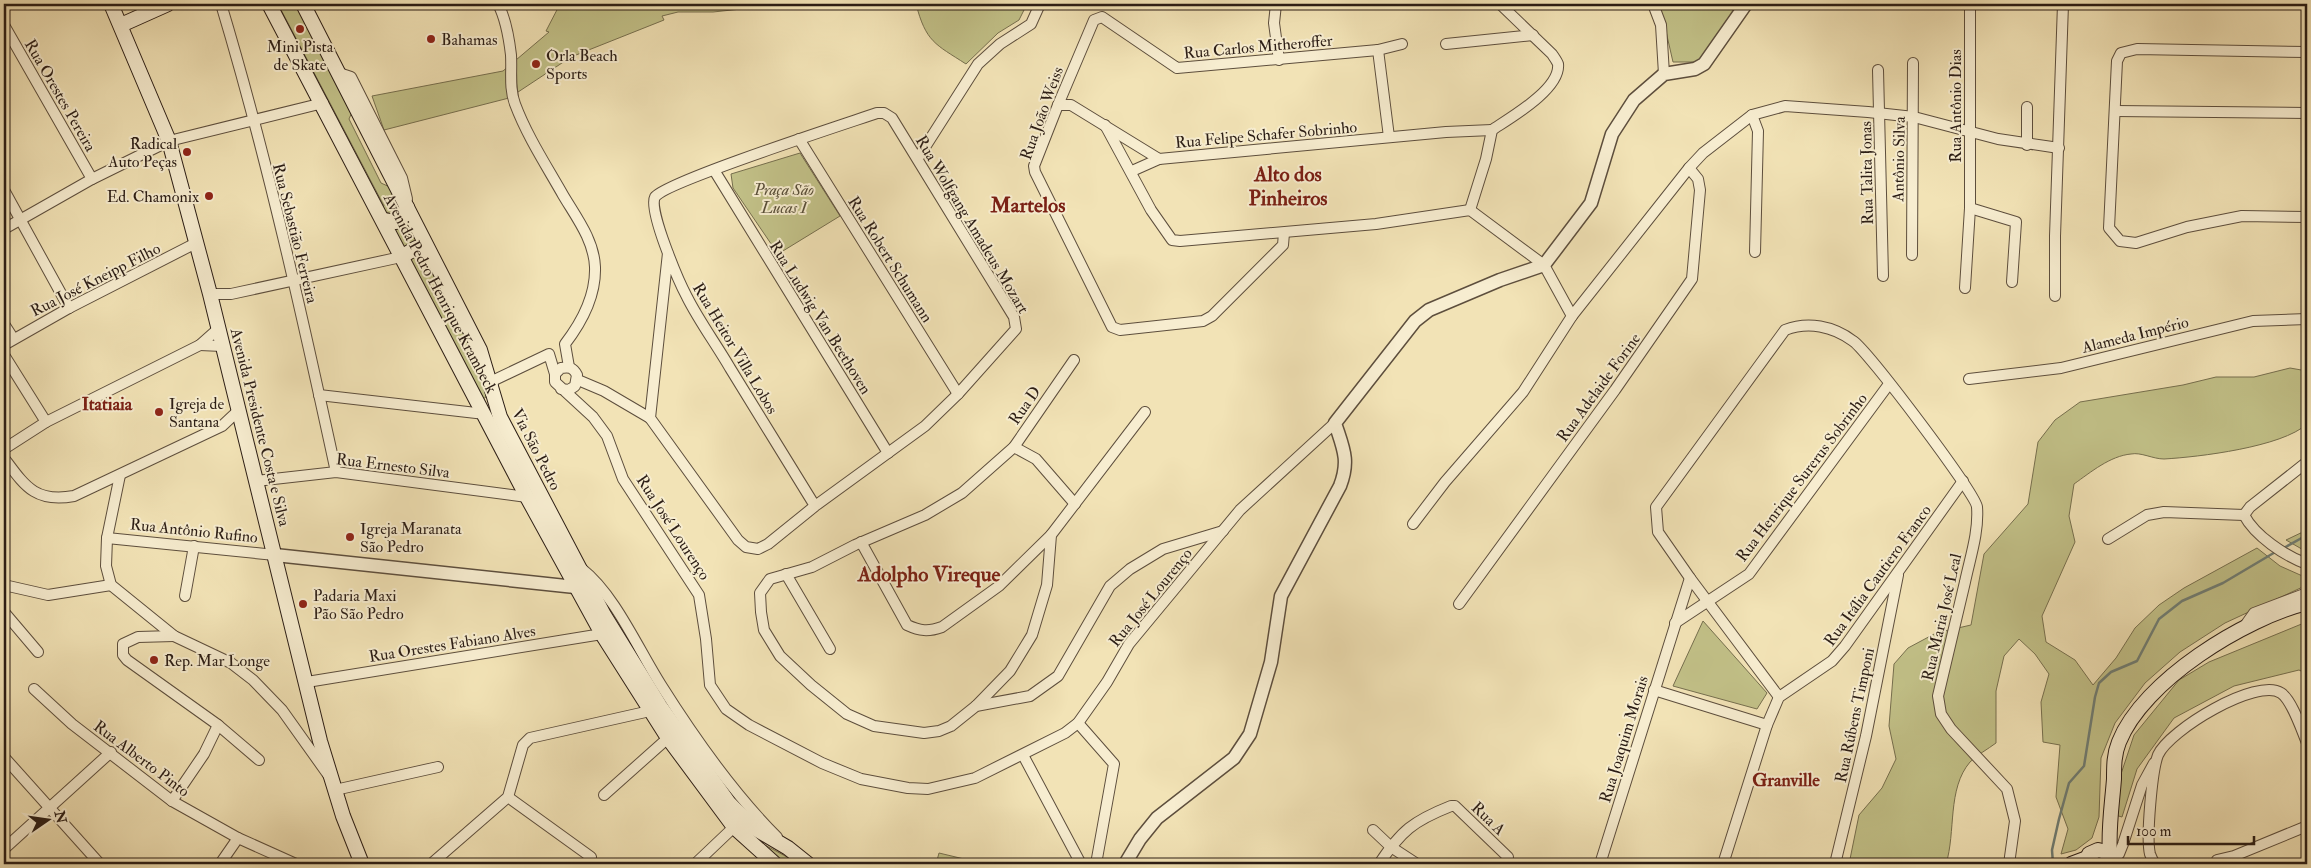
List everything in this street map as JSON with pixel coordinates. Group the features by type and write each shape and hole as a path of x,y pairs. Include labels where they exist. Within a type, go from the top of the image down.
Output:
{"main road":[{"name":"Avenida Presidente Costa e Silva","path":"111,4 169,141 334,785 362,864"},
{"path":"121,24 168,4"},
{"name":"Avenida Pedro Henrique Krambeck","path":"269,4 323,103 401,257 527,497 602,634 668,738 734,827 775,864"},
{"name":"Via São Pedro","path":"303,4 340,73 480,350 488,383 500,418 577,565 660,706 728,803 754,828 788,848 808,864"},
{"path":"383,220 396,222 404,215 407,207"},
{"path":"401,257 416,248 424,253 465,329 472,334"},
{"path":"2112,861 2109,818 2114,759 2119,742 2127,726 2169,677 2244,627 2307,603"},
{"path":"2088,858 2109,818"},
{"path":"2071,864 2088,858 2102,850 2112,861"}],"street":[{"name":"Rua Sebastião Ferreira","path":"221,4 254,120 336,472"},
{"path":"488,383 549,354 565,344 581,324 592,293 595,267 588,237 531,140 514,102 510,81 511,56 504,14 498,4"},
{"path":"918,158 978,64 1000,44 1030,24 1040,4"},
{"path":"1276,4 1274,23 1279,60"},
{"path":"1470,210 1486,159 1492,130 1546,90 1556,74 1558,64 1552,54 1534,35 1500,4"},
{"path":"1653,4 1664,46 1664,74"},
{"path":"1544,265 1591,203 1612,134 1634,100 1664,74 1695,69 1704,64 1746,4"},
{"name":"Rua Antônio Dias","path":"1966,288 1970,208 1970,4"},
{"path":"2055,296 2055,236 2063,4"},
{"name":"Rua Carlos Mitheroffer","path":"1102,17 1177,68 1378,50 1402,44"},
{"name":"Rua João Weiss","path":"1102,17 1094,20 1035,161 1035,172 1115,329 1203,321 1212,316 1283,245 1284,233"},
{"name":"Rua Orestes Pereira","path":"4,25 92,180"},
{"path":"1446,44 1534,35"},
{"path":"2307,52 2137,49 2121,53 2117,61 2109,228 2120,242 2136,243 2187,227 2242,216 2307,217"},
{"path":"1378,50 1389,137"},
{"name":"Antônio Silva","path":"1912,255 1913,63"},
{"name":"Rua Talita Jonas","path":"1878,70 1883,276"},
{"path":"4,229 92,180 169,141 323,103"},
{"name":"Rua Felipe Schafer Sobrinho","path":"1058,105 1071,105 1159,159 1389,137 1492,130"},
{"path":"1413,524 1445,482 1523,392 1572,316 1689,168 1703,152 1752,115 1785,106 1880,113 1914,117 1970,133 2027,145 2059,148"},
{"path":"2027,107 2027,145"},
{"path":"2115,111 2307,113"},
{"name":"Rua Wolfgang Amadeus Mozart","path":"576,383 604,391 650,418 738,540 746,547 758,549 768,544 815,506 925,426 958,394 1016,328 1017,323 918,158 892,118 884,113 877,113 799,139 714,170 665,190 656,196"},
{"path":"1752,115 1758,131 1755,252"},
{"path":"1105,125 1132,171 1151,210 1172,240 1284,233 1376,224 1470,210 1544,265 1572,316"},
{"name":"Rua Robert Schumann","path":"799,139 958,394"},
{"path":"1119,148 1130,142"},
{"path":"1132,171 1159,159"},
{"name":"Rua Adelaide Forine","path":"1459,604 1615,390 1692,279 1700,190 1698,179 1689,168"},
{"name":"Rua Ludwig Van Beethoven","path":"714,170 888,453"},
{"path":"4,190 70,308"},
{"name":"Rua Heitor Villa Lobos","path":"656,196 653,206 668,253 687,298 815,506"},
{"path":"1970,208 2016,222 2012,282"},
{"name":"Rua José Kneipp Filho","path":"4,345 13,338 175,256 196,243"},
{"path":"650,418 668,253"},
{"name":"Rua José Kneipp Filho","path":"175,256 189,256 201,261"},
{"path":"211,301 231,294 401,257"},
{"name":"Rua José Lourenço","path":"560,389 593,417 607,436 623,479 699,595 706,639 710,685 726,709 749,725 822,763 861,779 908,788 928,789 956,784 975,778 1065,733 1078,722 1107,682 1129,644 1240,510 1335,423 1415,321 1430,310 1500,280 1544,265"},
{"name":"Alameda Império","path":"1968,379 2061,368 2253,321 2307,319"},
{"path":"4,324 13,338"},
{"name":"Rua Maria José Leal","path":"1779,697 1658,532 1656,507 1785,330 1798,325 1816,325 1835,331 1854,341 1871,359 1963,482 1977,506 1975,536 1938,696 1941,714 1951,729 2007,789 2015,821 2011,863"},
{"path":"4,449 46,422 200,345 218,329"},
{"path":"565,344 569,367"},
{"path":"200,345 222,346"},
{"path":"549,354 555,374 555,382 560,389 568,390 576,383 574,370 569,367 561,368 555,374"},
{"path":"4,355 46,422"},
{"name":"Rua D","path":"1074,360 1014,447 1036,460 1075,504"},
{"name":"Rua José Lourenço","path":"576,383 584,409"},
{"name":"Rua Henrique Surerus Sobrinho","path":"1709,601 1749,574 1889,384"},
{"path":"319,395 484,414"},
{"path":"4,458 26,488 43,496 60,498 74,496 222,426 238,411"},
{"path":"861,542 907,625 919,630 932,631 942,628 999,586 1051,535 1145,412"},
{"path":"1125,864 1140,839 1157,818 1234,758 1250,734 1271,662 1281,596 1340,486 1346,469 1345,454 1335,423"},
{"path":"222,426 242,427"},
{"path":"1014,447 962,493 925,515 861,542 812,567 770,579 760,593 764,630 780,656 812,686 847,714 874,726 924,733 951,726 976,706 1010,671 1032,635 1046,585 1051,535"},
{"path":"2244,515 2250,507 2307,462"},
{"name":"Rua Ernesto Silva","path":"256,481 336,472 527,497"},
{"path":"120,475 108,538 106,566 111,584 174,636 231,663 253,680 282,710 334,785 438,767"},
{"name":"Rua Itália Cautiero Franco","path":"1779,697 1832,661 1845,646 1963,482"},
{"path":"2108,539 2147,515 2164,512 2244,515"},
{"path":"2244,515 2250,527 2261,537 2306,563"},
{"path":"976,706 1030,696 1058,676 1110,586 1124,574 1163,549 1223,531"},
{"name":"Rua Antônio Rufino","path":"108,538 575,587"},
{"path":"185,596 194,546"},
{"name":"Rua Rúbens Timponi","path":"1835,864 1866,736 1899,571"},
{"path":"786,574 830,649"},
{"name":"Rua Joaquim Morais","path":"1600,864 1690,578"},
{"path":"4,585 48,595 111,584"},
{"path":"2244,627 2254,614 2307,593"},
{"path":"1675,623 1709,601"},
{"path":"4,612 38,652"},
{"name":"Rua Orestes Fabiano Alves","path":"307,682 602,634"},
{"path":"174,636 138,637 128,640 123,644 123,655 218,725 259,760"},
{"name":"Rua Alberto Pinto","path":"34,689 72,724 111,752 172,802 238,838 296,864"},
{"path":"2112,861 2119,854 2123,844 2142,784 2167,741 2189,723 2232,700 2269,689 2279,692 2286,697 2307,743"},
{"path":"1654,690 1767,725"},
{"path":"1723,864 1767,725 1779,697"},
{"path":"431,864 508,797 523,745 530,738 650,711"},
{"path":"1078,722 1114,764 1096,864"},
{"path":"172,802 204,754 218,725"},
{"path":"604,795 668,738"},
{"path":"4,848 111,752"},
{"path":"1023,755 1081,864"},
{"path":"4,756 100,864"},
{"path":"2155,864 2150,853 2150,812 2158,756"},
{"path":"508,797 591,857"},
{"name":"Rua A","path":"1380,864 1399,836 1419,819 1455,806 1508,857"},
{"path":"2217,860 2234,856 2307,826 2307,833"},
{"path":"695,864 734,827"},
{"path":"1373,830 1391,847 1417,864"},
{"path":"220,864 238,838"}],"green space":[{"path":"278,4 295,4 352,112 349,119 381,183 392,188 401,207 395,215 385,212 382,207 384,206"},
{"name":"Orla Beach Sports","path":"560,4 788,4 713,12 678,12 662,16 664,20 571,57 509,98 384,130 372,96 503,71 549,32 546,31"},
{"path":"916,4 1027,4 1019,20 998,33 966,64 933,41 924,27"},
{"path":"1657,4 1739,4 1715,37 1702,62 1673,62 1662,14"},
{"name":"Praça São Lucas I","path":"800,153 840,216 778,254 733,188 731,174"},
{"path":"409,221 418,239 403,247 393,229"},
{"path":"411,255 424,255 464,335 473,346 479,363 486,397 483,399 411,263"},
{"path":"2290,368 2307,371 2307,424 2295,432 2260,445 2198,456 2164,459 2139,454 2123,455 2101,465 2074,484 2069,516 2075,542 2042,616 2046,642 2075,660 2093,685 2116,658 2135,628 2159,605 2184,588 2257,548 2280,566 2307,578 2307,585 2225,623 2180,652 2145,683 2115,723 2101,758 2099,817 2092,838 2076,850 2061,854 2068,829 2056,797 2060,745 2043,742 2041,702 2049,674 2035,654 2019,639 2004,656 1996,691 1996,743 1970,762 1958,785 1946,864 1849,864 1859,815 1882,788 1896,759 1889,726 1894,664 1908,648 1936,633 1971,625 1984,554 2028,504 2038,442 2055,420 2080,402 2183,385 2216,377 2254,377"},
{"path":"2307,530 2307,552 2286,540"},
{"path":"1703,621 1767,693 1757,709 1673,686"},
{"path":"2307,623 2307,674 2299,670 2234,686 2174,718 2137,769 2122,817 2115,815 2119,780 2134,735 2179,680 2209,662"},
{"path":"750,837 800,864 780,864"},
{"path":"939,853 985,864 936,864"}],"waterway":[{"path":"2282,549 2307,535"},
{"path":"2053,864 2052,850 2069,783 2084,766 2099,683 2111,672 2137,661 2159,619 2182,601 2223,583 2277,551"}],"place":[{"name":"Mini Pista de Skate","path":"300,29"},
{"name":"Bahamas","path":"431,39"},
{"name":"Orla Beach Sports","path":"536,64"},
{"name":"Radical Auto Peças","path":"187,152"},
{"name":"Ed. Chamonix","path":"209,196"},
{"name":"Igreja de Santana","path":"159,412"},
{"name":"Igreja Maranata São Pedro","path":"350,537"},
{"name":"Padaria Maxi Pão São Pedro","path":"303,604"},
{"name":"Rep. Mar Longe","path":"154,660"}],"district":[{"name":"Alto dos Pinheiros","path":"1288,186"},
{"name":"Martelos","path":"1028,205"},
{"name":"Itatiaia","path":"107,404"},
{"name":"Adolpho Vireque","path":"929,574"},
{"name":"Granville","path":"1786,780"}]}
